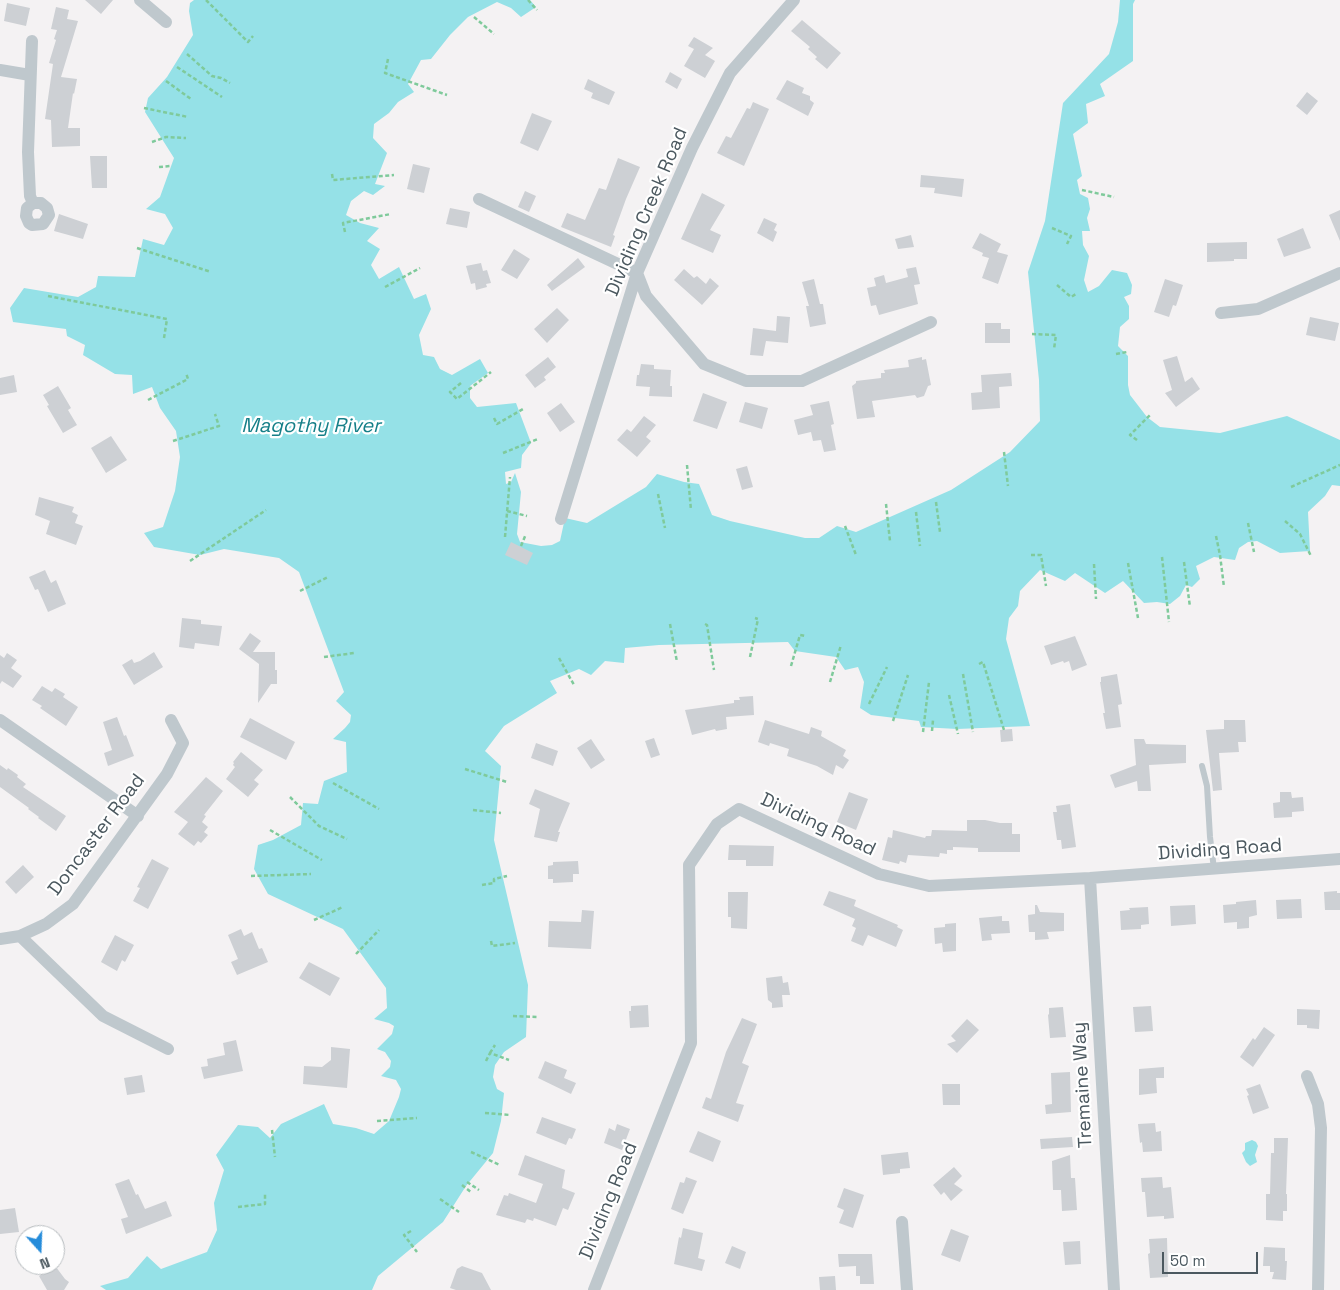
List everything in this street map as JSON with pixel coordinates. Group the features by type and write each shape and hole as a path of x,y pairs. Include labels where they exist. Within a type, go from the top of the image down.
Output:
{"street":[{"path":"140,0 166,22"},
{"name":"Dividing Creek Road","path":"561,520 637,273 692,148 730,73 794,0"},
{"path":"32,41 28,152 30,196 33,204"},
{"path":"0,70 30,75"},
{"path":"479,199 637,273 646,296 704,364 746,381 802,381 931,322"},
{"path":"1221,313 1258,309 1340,273"},
{"path":"0,720 138,816"},
{"name":"Doncaster Road","path":"0,939 20,936 46,924 73,904 167,774 183,743 171,720"},
{"name":"Dividing Road","path":"594,1290 691,1044 689,865 716,824 739,809 879,874 929,886 1090,878 1340,860"},
{"name":"Tremaine Way","path":"1090,878 1114,1290"},
{"path":"20,936 103,1016 168,1049"},
{"path":"1307,1076 1318,1104 1321,1128 1318,1290"},
{"path":"902,1222 907,1290"}],"lane":[{"path":"1202,766 1208,786 1210,837 1214,869"}],"path":[{"path":"206,0 248,42 253,36"},
{"path":"528,0 537,10"},
{"path":"474,17 494,34"},
{"path":"187,54 212,76 230,83"},
{"path":"388,59 385,73 447,95"},
{"path":"177,67 222,97"},
{"path":"166,81 192,98"},
{"path":"144,108 188,117"},
{"path":"152,142 166,137 186,138"},
{"path":"159,166 170,166"},
{"path":"332,174 333,180 394,175"},
{"path":"1082,190 1114,197"},
{"path":"345,232 343,223 391,214"},
{"path":"1052,228 1071,236 1067,244"},
{"path":"137,248 211,272"},
{"path":"385,286 420,268"},
{"path":"1057,285 1072,297 1076,294"},
{"path":"48,296 167,319 164,338"},
{"path":"1032,334 1056,335 1054,349"},
{"path":"1116,354 1127,352"},
{"path":"461,383 450,392 456,399 490,372"},
{"path":"148,400 188,379 186,373"},
{"path":"494,418 497,424 523,409"},
{"path":"173,441 219,426 216,414"},
{"path":"1137,440 1130,435 1151,414"},
{"path":"503,453 538,440"},
{"path":"1004,452 1008,486"},
{"path":"687,465 691,510"},
{"path":"1291,487 1340,465"},
{"path":"505,537 510,477"},
{"path":"658,494 665,528"},
{"path":"936,502 940,532"},
{"path":"886,504 890,541"},
{"path":"190,561 266,510"},
{"path":"507,511 527,516"},
{"path":"916,512 920,546"},
{"path":"1285,521 1300,534 1311,556"},
{"path":"1248,523 1254,552"},
{"path":"845,526 856,555"},
{"path":"521,546 526,534"},
{"path":"1216,536 1224,588"},
{"path":"1031,555 1041,554 1046,586"},
{"path":"1162,557 1169,622"},
{"path":"1184,562 1190,607"},
{"path":"1128,563 1138,618"},
{"path":"1094,564 1096,599"},
{"path":"300,591 328,577"},
{"path":"750,657 758,619 755,618"},
{"path":"670,624 677,662"},
{"path":"705,624 714,670"},
{"path":"791,666 800,635 805,636"},
{"path":"830,682 841,645"},
{"path":"324,657 354,653"},
{"path":"559,658 574,685"},
{"path":"979,664 983,662 1004,730"},
{"path":"869,704 887,667"},
{"path":"963,674 973,732"},
{"path":"893,721 908,675"},
{"path":"923,732 929,682"},
{"path":"948,695 958,734"},
{"path":"932,731 934,720"},
{"path":"465,768 507,782"},
{"path":"333,783 379,809"},
{"path":"290,797 320,826 348,839"},
{"path":"473,810 501,813"},
{"path":"270,830 322,860"},
{"path":"251,876 311,874"},
{"path":"482,885 494,882 494,879 507,876"},
{"path":"314,920 344,907"},
{"path":"356,954 379,930"},
{"path":"491,941 492,946 515,943"},
{"path":"513,1016 537,1017"},
{"path":"486,1061 495,1045"},
{"path":"490,1053 509,1060"},
{"path":"485,1113 510,1115"},
{"path":"377,1122 417,1118"},
{"path":"272,1130 275,1157"},
{"path":"471,1152 500,1165"},
{"path":"467,1182 478,1190"},
{"path":"462,1185 472,1193"},
{"path":"238,1207 265,1204 265,1193"},
{"path":"440,1199 459,1212"},
{"path":"411,1231 404,1235 417,1252"}],"water":[{"name":"Magothy River","path":"194,0 530,0 536,7 521,17 511,8 497,2 468,17 450,35 431,59 421,60 408,84 414,92 398,102 389,113 374,124 373,138 387,153 375,184 385,186 373,195 364,191 351,201 346,215 360,223 379,228 367,241 380,249 371,265 379,279 399,267 414,299 426,294 431,309 419,335 423,355 434,357 440,369 452,375 480,359 488,373 470,386 470,398 477,407 516,403 531,443 522,455 521,468 505,472 506,484 511,482 515,473 521,492 517,534 520,542 541,546 552,545 560,541 565,518 587,523 646,487 657,474 684,482 699,484 712,515 730,521 805,538 819,538 837,526 856,532 951,490 1010,452 1040,421 1039,380 1028,272 1045,221 1063,103 1109,54 1118,22 1120,0 1135,0 1133,4 1133,61 1100,84 1105,96 1086,104 1088,123 1073,134 1082,176 1077,180 1080,194 1088,198 1090,209 1087,218 1090,231 1082,231 1083,245 1089,256 1084,280 1088,292 1099,286 1112,270 1127,273 1132,285 1131,294 1124,297 1129,306 1129,319 1120,327 1118,346 1128,356 1130,395 1147,417 1160,427 1220,433 1287,416 1340,440 1340,486 1332,485 1325,496 1308,512 1310,551 1280,553 1257,541 1248,542 1239,548 1235,560 1214,557 1196,566 1200,579 1192,587 1186,585 1180,596 1170,604 1144,603 1123,581 1105,593 1075,573 1065,581 1040,570 1020,591 1018,606 1009,618 1006,639 1030,726 957,729 921,727 919,721 871,715 860,708 864,682 858,667 845,670 836,657 795,651 788,642 659,645 625,648 624,663 605,661 591,675 579,669 550,681 557,693 504,726 485,751 501,766 494,840 528,985 526,1037 504,1052 495,1065 493,1077 497,1089 504,1093 501,1121 493,1153 466,1186 443,1222 378,1276 372,1290 106,1290 100,1286 128,1278 147,1256 161,1269 207,1252 217,1230 214,1203 224,1170 216,1155 238,1125 258,1127 270,1138 281,1124 324,1104 333,1124 356,1128 374,1134 389,1121 401,1089 396,1080 381,1076 390,1067 391,1061 385,1052 377,1049 392,1034 394,1026 374,1019 387,1008 386,988 343,929 268,894 254,869 258,845 273,840 301,825 303,803 318,804 324,781 347,772 346,742 333,739 350,722 351,715 336,701 344,692 299,572 279,558 224,549 200,555 154,547 144,533 163,527 175,491 180,457 176,431 160,408 152,387 133,394 132,375 115,374 83,355 85,345 67,336 66,329 13,322 10,308 24,288 78,297 96,287 98,276 135,277 143,239 164,245 173,228 165,214 146,209 160,197 174,158 145,112 148,98 167,77 193,35 189,11 190,3"},
{"path":"1252,1140 1258,1146 1255,1155 1257,1162 1250,1166 1242,1153 1245,1150 1245,1143"}],"building":[{"path":"85,0 113,0 101,14"},
{"path":"7,3 30,8 26,26 4,21"},
{"path":"56,7 69,10 67,19 78,21 61,77 77,79 68,128 80,128 80,146 52,147 51,120 45,119 53,64 49,63 57,30 51,29"},
{"path":"802,20 841,53 827,69 815,59 817,57 808,49 810,47 791,31"},
{"path":"694,37 713,48 705,55 715,61 705,78 684,66 694,49 688,46"},
{"path":"670,72 682,79 677,89 665,82"},
{"path":"588,79 615,92 609,105 591,98 593,93 584,89"},
{"path":"787,80 804,88 802,93 810,96 810,100 814,103 808,116 776,99"},
{"path":"1307,92 1318,101 1307,115 1296,106"},
{"path":"753,102 769,109 744,166 717,153 726,136 731,138 747,108 750,109"},
{"path":"532,113 552,121 538,151 520,143"},
{"path":"90,156 107,156 107,188 92,188"},
{"path":"618,158 640,167 626,199 613,235 615,236 611,247 561,227 567,213 585,220 599,188 606,190"},
{"path":"413,164 430,168 424,193 407,189"},
{"path":"921,175 964,179 962,197 934,193 935,188 920,187"},
{"path":"525,191 536,196 529,212 518,207"},
{"path":"702,193 725,205 710,230 721,235 713,253 681,239"},
{"path":"450,208 470,212 467,228 446,224"},
{"path":"1340,210 1340,241 1329,215"},
{"path":"59,214 88,224 83,239 54,231"},
{"path":"764,218 777,224 774,230 777,232 773,242 757,233"},
{"path":"1303,228 1311,248 1284,257 1277,239"},
{"path":"980,233 1001,244 997,252 1008,255 998,284 982,278 989,258 982,256 983,253 972,248"},
{"path":"911,235 914,247 898,249 895,239"},
{"path":"1247,242 1247,259 1207,262 1207,243"},
{"path":"514,249 530,259 517,279 501,270"},
{"path":"578,258 585,267 552,291 547,285"},
{"path":"481,263 483,271 487,270 491,283 486,284 487,287 476,290 475,283 471,284 466,266"},
{"path":"916,267 920,284 914,285 918,304 879,315 876,305 871,306 867,288 876,286 874,278 884,275 886,283 908,277 906,269"},
{"path":"684,269 694,278 697,276 706,284 710,278 719,286 702,305 674,280"},
{"path":"814,279 820,304 823,304 826,324 810,327 806,306 809,306 802,282"},
{"path":"1165,279 1183,285 1176,306 1173,305 1169,317 1154,312"},
{"path":"557,308 569,320 547,343 534,329"},
{"path":"777,316 790,317 788,343 766,341 763,356 750,355 753,328 776,331"},
{"path":"1310,317 1339,323 1335,341 1306,335"},
{"path":"985,323 1001,323 1001,329 1010,329 1010,343 985,343"},
{"path":"1177,356 1185,382 1192,377 1200,389 1176,407 1165,393 1172,390 1163,360"},
{"path":"548,357 556,367 544,377 546,380 535,388 525,375"},
{"path":"922,357 922,360 926,359 931,385 928,386 924,396 917,398 915,395 872,401 875,417 857,419 852,386 856,381 881,378 881,373 885,373 884,370 909,367 908,360"},
{"path":"641,364 654,365 654,369 671,370 670,386 672,386 672,397 649,396 650,387 636,386"},
{"path":"1011,373 1012,386 999,387 1000,408 972,410 971,393 982,392 981,375"},
{"path":"14,375 17,392 0,395 0,378"},
{"path":"58,386 71,408 68,410 77,425 63,433 47,406 49,405 43,395"},
{"path":"703,393 727,402 717,429 693,421"},
{"path":"829,401 834,424 831,425 836,450 824,452 821,440 813,441 811,432 798,435 794,420 813,415 810,405"},
{"path":"745,402 768,408 762,429 739,422"},
{"path":"561,403 575,422 560,432 547,413"},
{"path":"644,416 656,425 646,437 651,441 637,457 617,440 627,429 631,432"},
{"path":"111,436 127,460 106,473 91,448"},
{"path":"747,466 753,487 742,490 736,469"},
{"path":"39,497 74,507 72,512 78,515 75,523 83,526 76,545 46,534 50,521 35,515"},
{"path":"511,542 533,553 527,565 505,555"},
{"path":"45,570 51,583 56,580 66,604 48,612 38,589 35,590 29,577"},
{"path":"182,618 201,620 201,624 222,626 219,646 195,643 194,649 179,647"},
{"path":"250,633 261,641 253,652 275,652 277,684 271,684 258,703 259,664 239,649"},
{"path":"1075,636 1087,665 1072,671 1069,661 1051,665 1044,646"},
{"path":"154,652 163,667 134,685 122,665 132,659 134,663 140,661"},
{"path":"7,653 17,660 11,668 22,676 13,688 2,681 0,684 0,655 4,658"},
{"path":"1117,674 1122,704 1118,705 1121,727 1106,729 1101,677"},
{"path":"42,686 52,692 55,688 65,694 63,697 78,707 66,726 32,700"},
{"path":"753,696 754,715 726,717 727,729 716,731 715,729 692,735 685,710 734,703 734,700 740,700 739,697"},
{"path":"117,717 134,756 108,766 104,753 112,750 103,722"},
{"path":"250,718 295,742 286,760 240,737"},
{"path":"765,720 809,734 811,727 822,731 821,736 846,750 843,756 849,760 843,769 836,765 833,775 817,766 787,756 789,749 770,743 769,746 758,742"},
{"path":"1224,720 1245,720 1246,742 1238,742 1239,752 1219,753 1222,790 1213,791 1206,730 1224,729"},
{"path":"1012,729 1013,741 1001,742 1000,730"},
{"path":"654,738 660,755 651,758 645,741"},
{"path":"591,739 605,760 591,769 577,748"},
{"path":"1134,739 1144,739 1146,744 1186,745 1186,763 1149,765 1151,791 1138,791 1137,781 1115,788 1110,775 1136,765"},
{"path":"536,743 558,751 553,766 531,758"},
{"path":"241,752 263,770 254,780 259,784 248,797 226,779 235,767 233,762"},
{"path":"0,765 18,775 17,777 26,784 23,787 66,816 56,831 0,787"},
{"path":"206,777 223,791 204,815 206,816 202,822 208,827 204,832 208,835 201,843 198,841 194,846 178,834 188,822 174,812"},
{"path":"535,789 570,803 558,832 560,832 557,842 534,837 540,809 529,804"},
{"path":"849,792 868,799 856,830 837,822"},
{"path":"1280,792 1291,792 1292,798 1303,797 1304,811 1292,812 1292,817 1274,818 1273,803 1280,802"},
{"path":"1070,804 1076,847 1062,849 1061,840 1057,840 1053,812 1057,812 1056,806"},
{"path":"967,820 1012,823 1012,834 1020,834 1020,852 978,852 978,848 953,847 953,850 947,850 947,854 940,853 939,857 908,855 906,863 900,861 899,864 882,860 888,837 892,838 893,830 925,838 926,836 931,836 932,830 967,831"},
{"path":"729,845 774,846 773,866 746,866 746,860 728,860"},
{"path":"152,859 169,868 148,909 133,901 140,888 137,887"},
{"path":"578,861 579,874 573,874 573,882 553,883 553,879 548,879 548,866 553,865 553,862"},
{"path":"23,865 34,877 16,894 5,882"},
{"path":"829,891 856,900 854,906 898,925 897,927 903,930 896,947 868,935 863,946 851,941 856,928 852,926 855,919 823,905"},
{"path":"1337,891 1337,893 1340,893 1340,910 1325,910 1324,892"},
{"path":"728,892 748,892 747,929 731,928 731,917 728,917"},
{"path":"1301,899 1302,918 1277,919 1276,900"},
{"path":"1256,900 1257,915 1249,917 1249,928 1237,929 1237,922 1224,923 1223,905"},
{"path":"1035,905 1037,905 1040,912 1064,913 1064,931 1047,932 1049,939 1035,940 1035,932 1029,932 1028,915 1035,914"},
{"path":"1195,905 1196,924 1171,926 1170,906"},
{"path":"1148,907 1149,924 1141,925 1141,929 1121,930 1120,911 1130,910 1129,908"},
{"path":"582,910 594,911 591,949 548,947 549,921 581,922"},
{"path":"1002,916 1002,921 1009,921 1010,933 991,934 992,940 982,941 979,918"},
{"path":"956,923 956,951 943,952 942,943 935,944 934,928"},
{"path":"241,929 244,936 252,932 259,949 262,948 268,962 237,975 231,962 238,959 228,935"},
{"path":"115,935 134,945 125,962 122,960 117,971 101,962"},
{"path":"309,962 340,978 330,996 299,978"},
{"path":"782,976 783,983 788,982 790,995 782,995 783,1007 772,1008 772,1003 768,1000 766,978"},
{"path":"648,1005 649,1027 630,1028 629,1011 631,1011 631,1006"},
{"path":"1151,1006 1153,1031 1135,1032 1133,1007"},
{"path":"1063,1007 1066,1037 1050,1038 1049,1008"},
{"path":"1297,1009 1320,1010 1319,1029 1307,1028 1307,1025 1297,1025"},
{"path":"742,1018 757,1024 742,1063 749,1066 736,1103 744,1105 738,1122 702,1108 706,1097 711,1099 726,1052"},
{"path":"967,1019 979,1030 957,1053 947,1044 956,1041 951,1036"},
{"path":"1264,1027 1275,1035 1253,1067 1240,1057 1253,1038 1255,1040"},
{"path":"236,1040 243,1071 204,1079 201,1067 208,1066 207,1059 225,1055 223,1043"},
{"path":"331,1047 350,1049 347,1088 303,1084 304,1066 322,1067 331,1060"},
{"path":"545,1061 567,1070 564,1078 576,1083 571,1094 538,1078"},
{"path":"1164,1067 1164,1078 1156,1078 1157,1093 1139,1095 1139,1069"},
{"path":"1070,1072 1071,1112 1046,1114 1045,1105 1052,1104 1051,1073"},
{"path":"142,1075 145,1092 127,1095 124,1078"},
{"path":"942,1084 960,1084 960,1105 943,1105"},
{"path":"1260,1084 1269,1108 1253,1114 1246,1089"},
{"path":"542,1117 576,1129 572,1139 569,1138 566,1145 536,1133"},
{"path":"1155,1123 1156,1132 1161,1131 1162,1151 1143,1152 1138,1124"},
{"path":"617,1124 630,1129 622,1150 604,1143 609,1128 615,1131"},
{"path":"698,1131 721,1141 713,1162 689,1152"},
{"path":"1072,1137 1073,1147 1041,1149 1040,1139"},
{"path":"1274,1138 1288,1138 1287,1211 1283,1211 1283,1221 1266,1220 1266,1194 1270,1194 1271,1153 1274,1153"},
{"path":"908,1152 910,1168 900,1169 900,1173 883,1175 881,1155"},
{"path":"525,1155 565,1170 562,1188 575,1193 568,1210 563,1208 556,1226 534,1218 533,1221 527,1219 525,1223 496,1215 504,1195 508,1196 509,1193 536,1203 543,1184 518,1175"},
{"path":"1070,1155 1071,1178 1075,1178 1077,1210 1062,1211 1061,1190 1053,1190 1052,1161"},
{"path":"954,1167 962,1176 954,1184 963,1190 951,1201 944,1192 941,1195 933,1185"},
{"path":"686,1177 697,1181 683,1214 671,1209 680,1182 684,1183"},
{"path":"1162,1177 1163,1188 1171,1187 1174,1218 1164,1219 1164,1216 1147,1217 1145,1192 1142,1192 1141,1178"},
{"path":"129,1179 145,1209 166,1201 172,1216 126,1234 121,1219 128,1217 115,1184"},
{"path":"844,1188 864,1195 853,1228 839,1223 844,1210 837,1207"},
{"path":"15,1208 18,1225 15,1225 15,1232 0,1234 0,1210"},
{"path":"683,1228 703,1233 698,1258 705,1260 702,1271 674,1264 679,1237 681,1238"},
{"path":"951,1229 969,1236 960,1262 941,1255"},
{"path":"1167,1238 1168,1277 1150,1278 1149,1239"},
{"path":"1080,1241 1081,1264 1065,1265 1063,1242"},
{"path":"732,1246 746,1252 740,1269 725,1263"},
{"path":"1264,1247 1285,1248 1285,1261 1287,1261 1286,1280 1272,1279 1274,1272 1270,1272 1270,1266 1263,1266"},
{"path":"838,1254 872,1254 874,1284 860,1284 860,1276 856,1276 856,1266 839,1267"},
{"path":"462,1266 482,1273 491,1290 456,1290 450,1288 457,1269"},
{"path":"62,1275 69,1282 64,1290 47,1290 39,1276"},
{"path":"835,1276 836,1290 820,1290 819,1277"}]}
